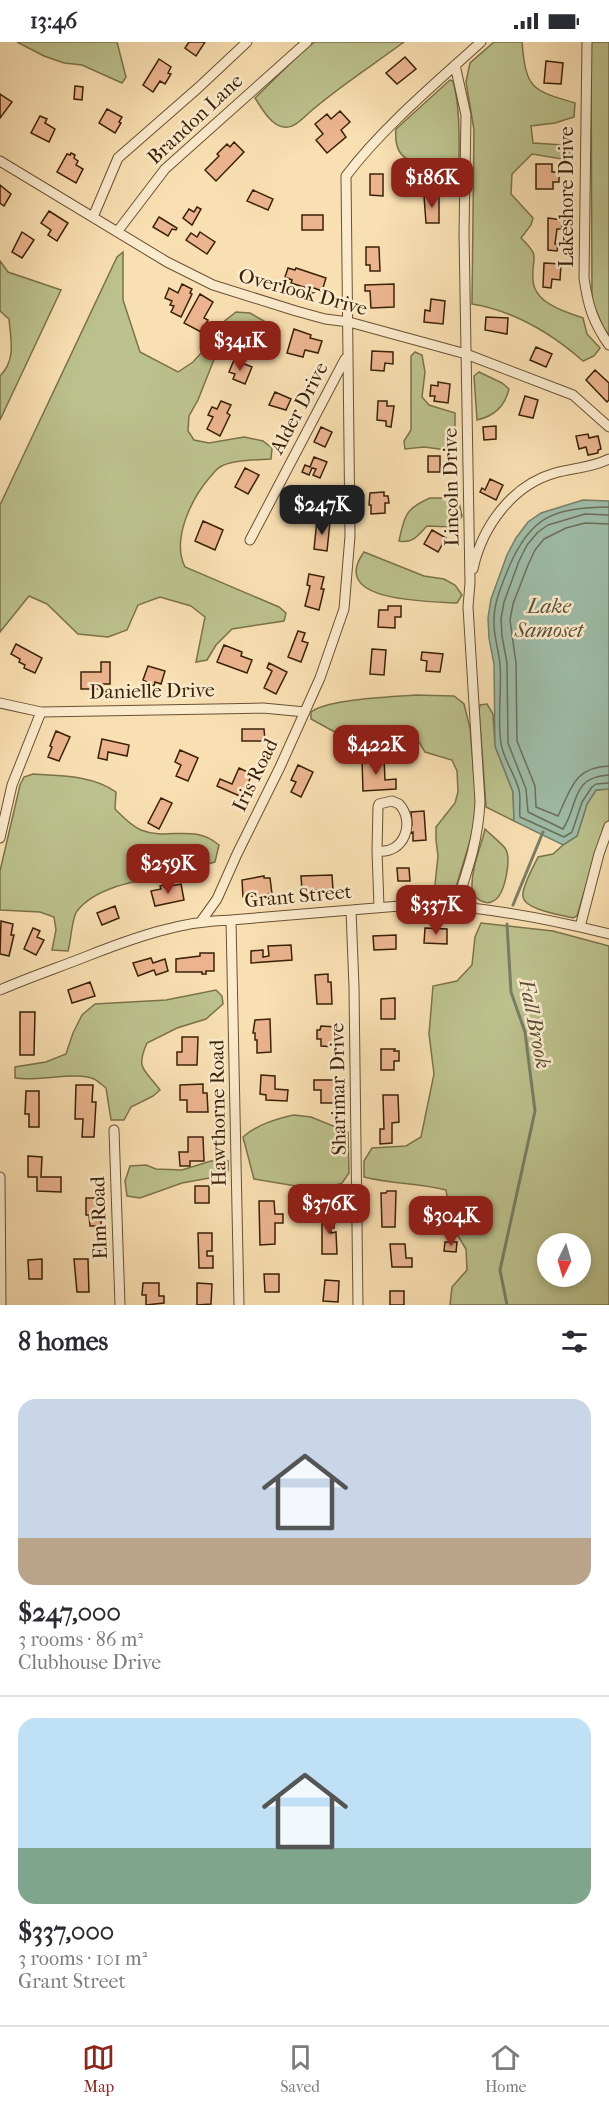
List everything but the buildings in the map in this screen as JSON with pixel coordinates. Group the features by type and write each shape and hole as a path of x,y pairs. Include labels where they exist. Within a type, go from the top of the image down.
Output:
{"street":[{"path":"93,216 118,158 248,42"},
{"name":"Brandon Lane","path":"117,232 165,169 307,42"},
{"name":"Iris Road","path":"202,920 217,899 305,712 320,678 344,609 350,536 346,176 377,139 481,42"},
{"name":"Lakeshore Drive","path":"587,42 584,115 584,278 590,310 596,325 609,345"},
{"name":"Lincoln Drive","path":"456,65 466,116 464,233 470,583 468,607 480,802 479,826 474,850 456,906"},
{"name":"Overlook Drive","path":"0,161 183,271 230,292 325,319 349,322 466,354 573,395 609,427"},
{"name":"Alder Drive","path":"250,540 347,357"},
{"path":"470,583 475,559 485,537 512,496 554,473 578,470 609,459"},
{"name":"Danielle Drive","path":"0,703 41,712 263,708 305,712"},
{"path":"0,838 12,785 41,712"},
{"path":"377,851 393,850 403,841 408,822 407,814 399,804 387,802 379,804 378,807 377,851 379,907"},
{"path":"580,927 599,854 609,826"},
{"name":"Grant Street","path":"0,990 114,945 202,920 231,920 424,904 456,906 609,934"},
{"name":"Sharimar Drive","path":"351,910 355,1029 358,1305"},
{"name":"Hawthorne Road","path":"231,920 239,1305"},
{"name":"Elm Road","path":"114,1130 120,1305"},
{"path":"0,1177 0,1305"}],"green space":[{"path":"17,42 117,42 126,77 122,83 82,65 64,63 44,56"},
{"path":"315,42 404,42 333,93 298,122 288,127 279,126 267,115 255,98"},
{"path":"494,42 522,42 526,70 534,86 549,95 575,103 574,117 555,123 531,126 533,143 564,145 571,152 568,160 532,154 512,174 511,194 533,218 531,225 521,238 533,254 533,280 539,295 552,305 583,318 587,334 600,348 594,356 583,361 558,341 532,325 503,312 472,304 474,130 466,82 470,63"},
{"path":"591,42 609,42 609,335 592,301"},
{"path":"450,80 453,81 457,101 459,161 425,163 406,159 396,143 396,129"},
{"path":"123,252 123,300 140,352 178,372 193,362 217,327 236,312 250,313 271,325 274,335 262,351 229,347 215,357 189,416 188,431 194,440 209,443 244,437 263,441 272,448 271,459 237,462 217,469 190,507 180,544 185,567 279,607 286,613 284,621 232,629 216,645 207,660 196,662 205,617 191,606 160,597 138,605 127,630 108,637 78,634 47,604 29,596 0,632 0,505 117,257"},
{"path":"0,261 8,272 61,290 0,420 0,376 10,357 11,342 9,319 0,311"},
{"path":"415,352 422,355 425,372 422,397 429,405 455,413 455,448 447,450 424,447 405,449 404,441 411,430 411,356"},
{"path":"479,372 509,389 498,409 489,416 477,420 474,376"},
{"path":"430,498 458,498 462,516 454,527 427,526 412,540 399,541 407,514 416,505"},
{"path":"364,552 424,576 444,579 455,585 462,595 457,603 406,599 386,596 370,590 359,581 356,569"},
{"path":"415,695 454,696 464,704 470,728 476,800 474,828 452,900 438,900 434,894 438,856 436,827 455,803 458,792 457,771 452,760 425,752 416,737 406,729 382,730 367,738 342,736 311,719 311,712 331,704 360,699"},
{"path":"487,704 493,714 495,746 513,792 514,821 486,807 479,710 480,705"},
{"path":"33,774 76,777 107,786 116,792 115,809 133,826 151,833 190,833 209,838 219,845 215,862 184,872 112,888 99,894 87,901 75,914 68,951 52,950 56,930 54,917 40,912 0,910 0,871 20,785 24,777"},
{"path":"609,789 609,821 604,826 577,916 573,918 537,909 525,902 523,893 538,857 553,854 577,836 587,804 596,790"},
{"path":"485,829 505,848 508,859 502,890 499,896 491,902 484,902 477,898 472,888 475,866"},
{"path":"481,923 553,931 609,946 609,1305 450,1305 452,1287 467,1270 466,1249 452,1226 446,1190 364,1177 364,1161 372,1148 406,1146 421,1137 434,1074 429,1034 433,986 457,981 472,965 475,937"},
{"path":"216,990 222,996 223,1004 206,1019 177,1028 147,1043 143,1052 143,1069 160,1090 131,1107 124,1120 111,1120 106,1088 94,1079 77,1076 15,1078 15,1067 46,1062 66,1054 82,1015 95,1004 166,1000"},
{"path":"294,1115 311,1117 348,1132 349,1173 342,1183 320,1190 254,1179 243,1137 261,1125"},
{"path":"211,1161 228,1161 228,1171 215,1177 182,1183 140,1198 127,1196 125,1181 130,1166 146,1165 156,1169 182,1170"}],"water":[{"name":"Lake Samoset","path":"583,500 609,501 609,789 596,790 587,804 577,836 563,845 514,821 513,792 495,746 494,664 488,618 491,599 507,555 528,522 541,513"}],"waterway":[{"name":"Fall Brook","path":"513,905 543,832"},
{"name":"Fall Brook","path":"507,924 511,992 525,1032 535,1111 500,1270 507,1305"}]}
